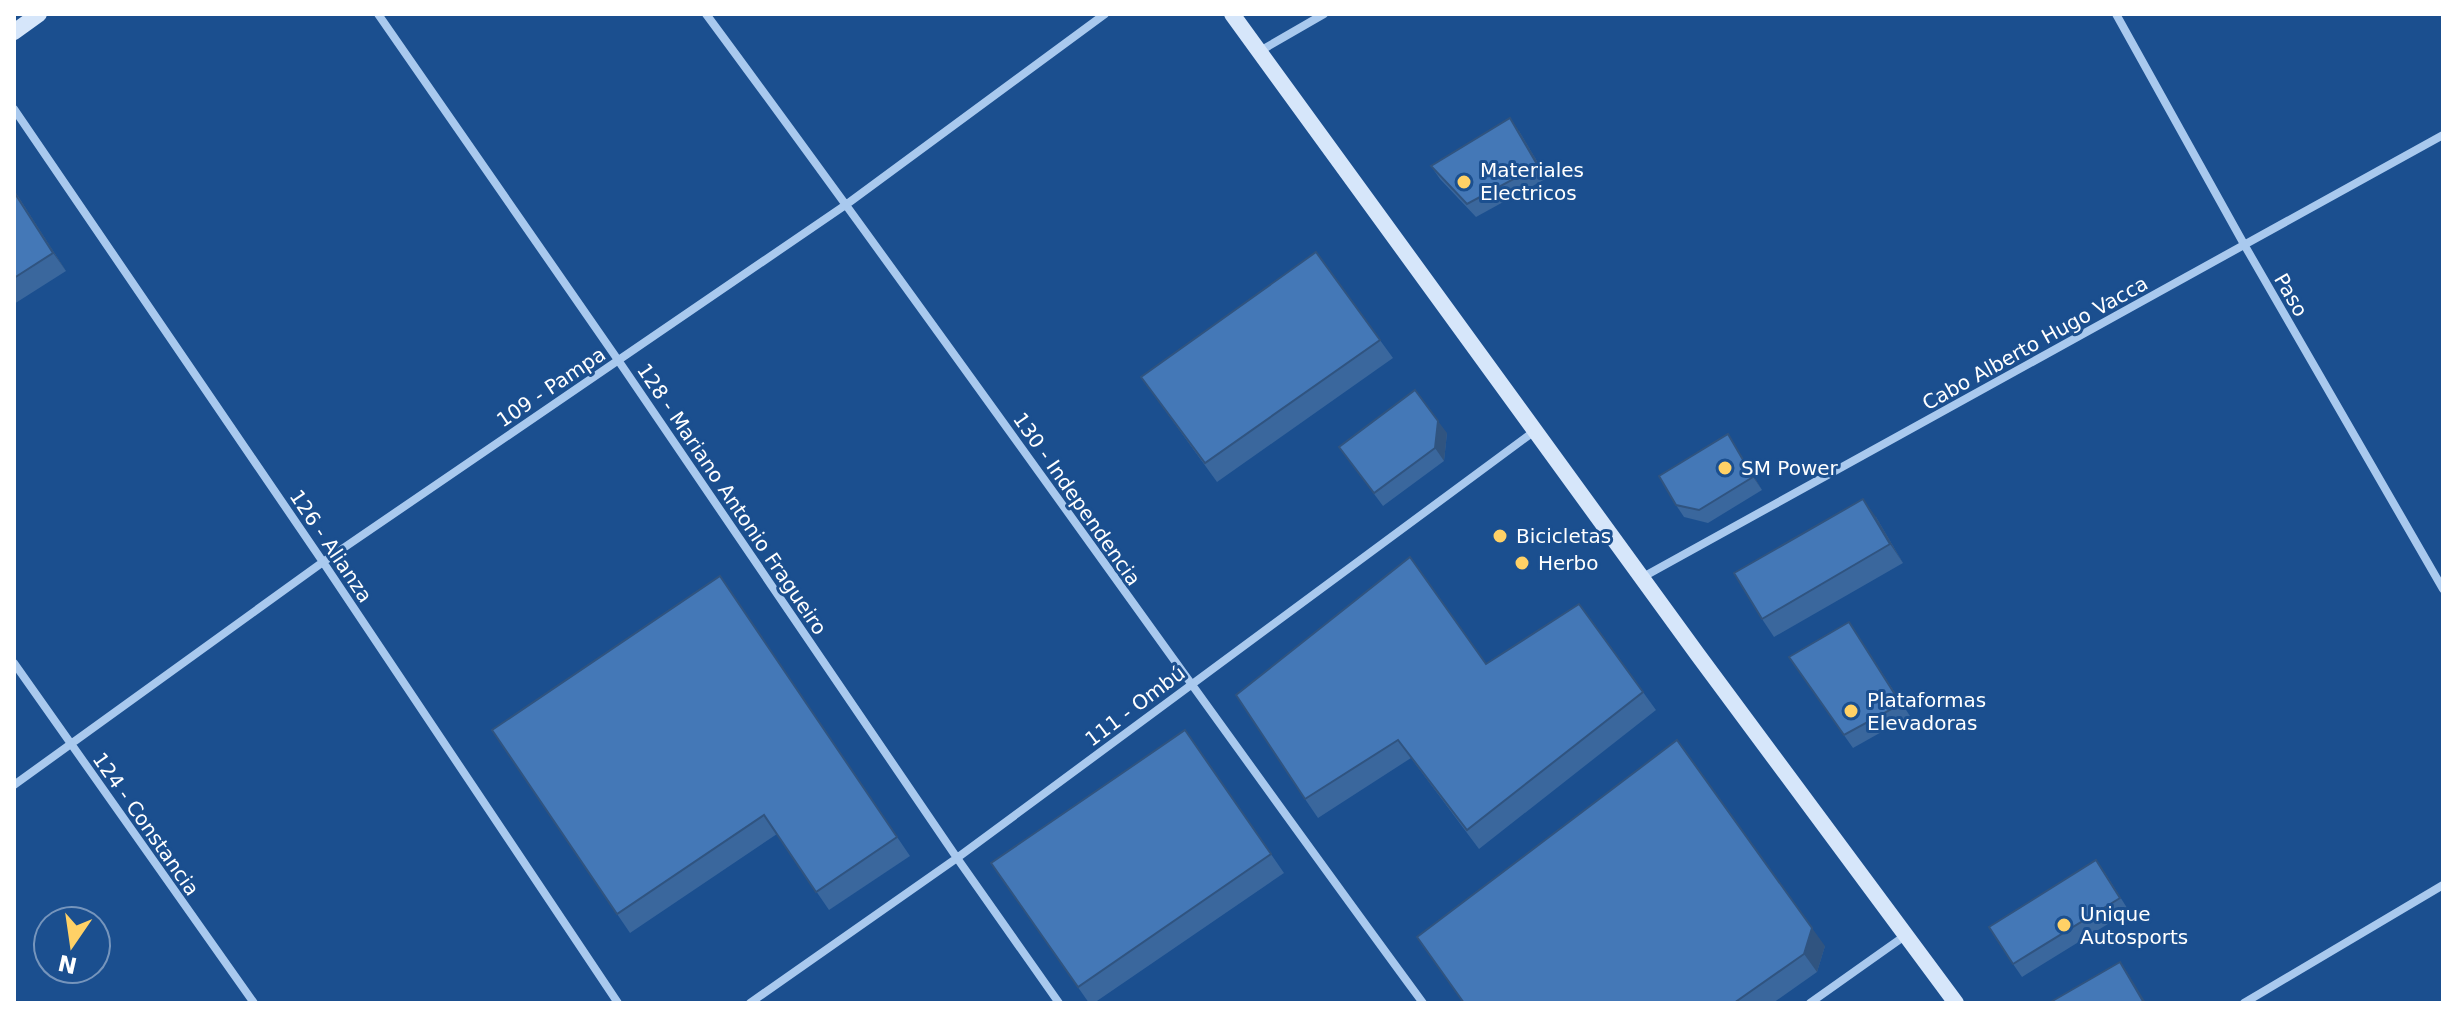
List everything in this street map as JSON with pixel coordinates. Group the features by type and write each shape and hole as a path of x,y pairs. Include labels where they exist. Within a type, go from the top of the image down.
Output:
{"main road":[{"path":"14,32 39,14"},
{"path":"1232,14 1956,1003"}],"street":[{"name":"128 - Mariano Antonio Fragueiro","path":"378,14 1059,1003"},
{"name":"130 - Independencia","path":"706,14 847,204 1190,686 1423,1003"},
{"name":"109 - Pampa","path":"14,785 323,562 847,204 1105,14"},
{"path":"1260,51 1324,14"},
{"name":"Paso","path":"2116,14 2245,246 2443,589"},
{"name":"126 - Alianza","path":"14,109 323,562 618,1003"},
{"name":"Cabo Alberto Hugo Vacca","path":"1643,577 2443,135"},
{"name":"111 - Ombú","path":"750,1003 957,858 1536,430"},
{"name":"124 - Constancia","path":"14,663 254,1003"},
{"path":"2244,1003 2443,885"},
{"path":"1810,1003 1906,935"}],"building":[{"path":"1510,118 1538,166 1467,204 1431,166"},
{"path":"14,192 53,253 14,278"},
{"path":"1316,252 1380,340 1205,463 1141,377"},
{"path":"1415,390 1438,421 1435,448 1374,493 1339,447"},
{"name":"SM Power","path":"1728,434 1753,477 1699,510 1676,505 1659,476"},
{"path":"1863,499 1890,544 1762,619 1734,573"},
{"path":"1410,557 1486,664 1579,604 1643,692 1467,830 1398,740 1305,799 1236,695"},
{"path":"720,576 897,837 816,892 764,815 617,914 492,730"},
{"path":"1849,622 1901,704 1844,735 1789,657"},
{"path":"1185,730 1271,854 1078,987 991,863"},
{"path":"1677,740 1812,928 1804,954 1734,1003 1464,1003 1417,937"},
{"name":"Unique Autosports","path":"2096,860 2120,898 2013,964 1989,927"},
{"path":"2120,962 2144,1003 2049,1003"}],"place":[{"name":"Materiales Electricos","path":"1464,182"},
{"name":"SM Power","path":"1725,468"},
{"name":"Bicicletas","path":"1500,536"},
{"name":"Herbo","path":"1522,563"},
{"name":"Plataformas Elevadoras","path":"1851,711"},
{"name":"Unique Autosports","path":"2064,925"}]}
